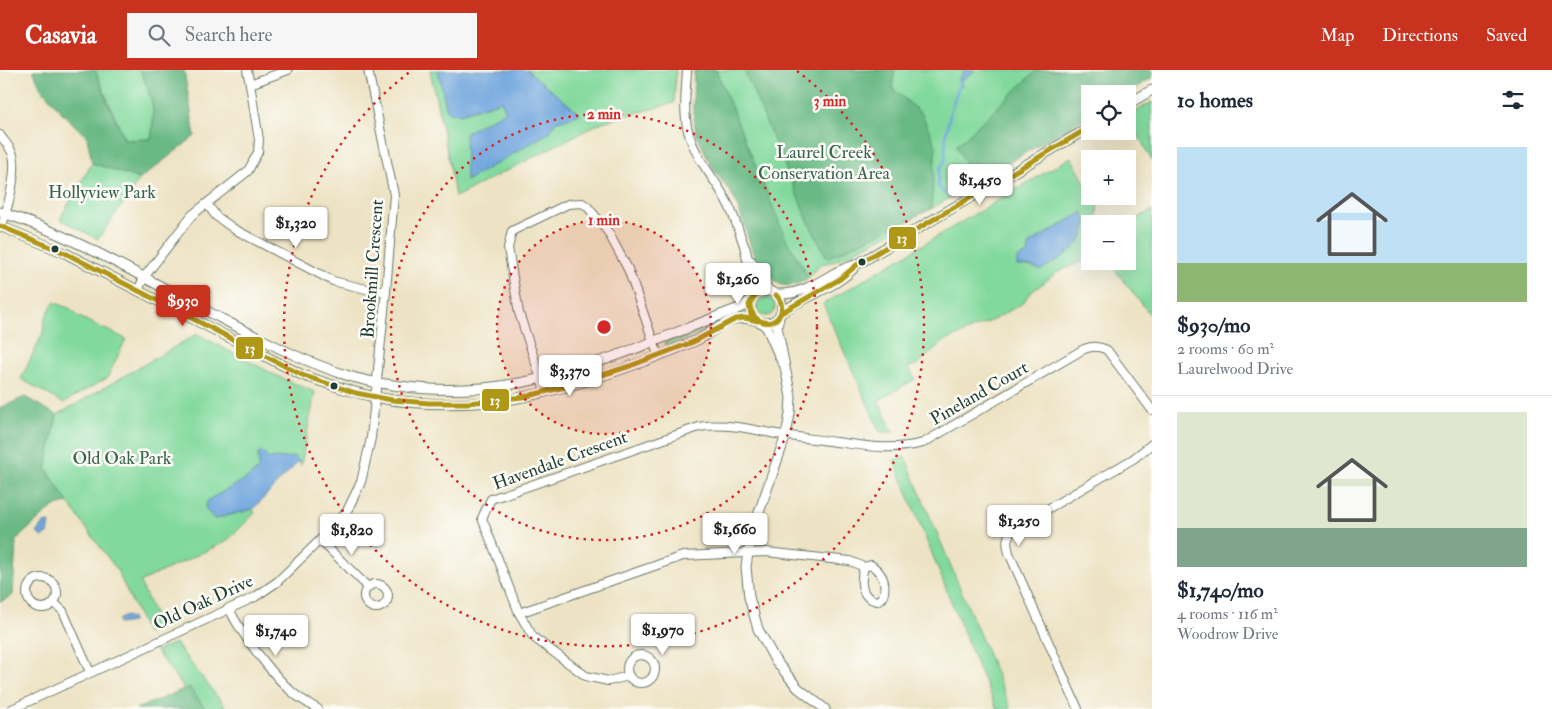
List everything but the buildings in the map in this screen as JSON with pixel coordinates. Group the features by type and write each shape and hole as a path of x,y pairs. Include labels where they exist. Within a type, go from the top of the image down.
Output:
{"street":[{"path":"138,290 145,276 192,216 248,171 258,152 259,140 248,70"},
{"path":"250,84 288,70"},
{"name":"Brookmill Crescent","path":"368,70 394,195 378,383"},
{"path":"687,70 685,105 688,131 692,142 707,172 727,201 745,248 763,283 782,303 777,327 791,396 790,414 786,435 756,520 748,553 746,567 749,597 758,629 775,660 798,688 822,708"},
{"path":"1136,99 1152,90"},
{"path":"3,213 70,239 145,276 289,354 348,376 412,388 448,390 494,388 542,380 653,342 742,307 760,291 789,294 802,291 837,272 858,264 1081,132"},
{"path":"0,135 13,153 14,163 9,204 3,213 1,226 65,253 302,375 376,397 434,404 454,404 500,401 576,384 703,338 728,321 743,317 760,322 771,322 790,306 811,297 847,275 858,264"},
{"path":"545,392 519,313 508,248 512,231 568,204 582,203 587,206 608,232 628,269 658,355"},
{"path":"207,204 216,216 234,229 334,281 374,291 386,291"},
{"path":"745,248 754,288 750,309 754,318 767,328 775,350 784,364"},
{"name":"Pineland Court","path":"786,435 884,449 909,447 924,443 1084,349 1093,346 1107,350 1152,410"},
{"name":"Old Oak Drive","path":"12,709 254,597 277,582 347,511 362,482 371,438 378,383"},
{"name":"Havendale Crescent","path":"629,676 608,681 586,676 533,637 519,613 482,518 491,499 699,427 727,425 786,435"},
{"path":"1078,709 1009,552 1006,542 1008,534 1015,528 1133,459 1152,444"},
{"path":"320,540 368,587"},
{"path":"519,613 683,556 766,552 850,561 864,567 871,565 878,570 884,579 886,589 883,597 877,601 870,600 864,593 861,576 864,567"},
{"path":"40,578 50,580 56,588 54,602 47,608 32,605 27,594 30,584 40,578"},
{"path":"54,602 63,611 90,672"},
{"path":"229,608 235,621 276,676 293,694 318,709"}],"green space":[{"path":"33,70 95,70 125,140 151,139 152,103 140,70 184,70 195,136 140,179 92,163 87,137 64,115 41,88"},
{"path":"95,70 140,70 152,103 151,139 125,140"},
{"path":"430,70 438,70 447,111 460,114 501,101 506,112 555,122 579,114 527,70 676,70 674,103 602,122 455,197"},
{"path":"694,70 716,70 787,241 808,279 785,286 776,282 767,271 762,272 755,259 738,206 714,170 696,133 693,112"},
{"name":"Laurel Creek Conservation Area","path":"695,70 1152,70 1152,76 1121,85 1081,85 1081,101 975,179 976,182 931,209 930,207 877,240 832,262 821,264 808,279 803,266 707,158 696,130"},
{"path":"744,70 895,70 892,88 922,114 936,146 931,209 827,258 808,221"},
{"path":"1037,70 1152,70 1152,78 1136,87 1136,85 1081,85 1081,120 976,182 956,146"},
{"path":"1152,102 1152,161 1136,131 1136,111"},
{"path":"1071,157 1081,175 1081,205 1098,206 1097,215 1081,215 1081,262 1056,273 1029,294 1023,303 993,320 945,341 916,365 908,367 915,379 878,401 893,432 880,432 823,304","holes":["1083,212 1041,270 1017,259 1028,254 1029,244"]},
{"name":"Hollyview Park","path":"92,163 140,179 98,239 60,219"},
{"path":"1152,210 1152,317 1115,270 1136,270 1136,219"},
{"path":"766,298 772,301 775,307 772,313 766,316 760,313 757,307 760,301"},
{"path":"54,302 71,309 79,317 126,339 107,378 63,403 21,379 43,333 45,321"},
{"path":"709,325 711,329 684,341 666,346 665,342"},
{"name":"Old Oak Park","path":"197,334 279,377 315,392 301,465 295,457 269,459 248,478 215,519 253,509 255,513 227,541 140,582 160,627 147,634 117,570 68,503 46,468 57,415"},
{"path":"25,397 57,415 46,468 68,503 53,507 16,540 13,595 0,602 0,408"},
{"path":"905,457 1011,709 997,709 977,665 894,460"},
{"path":"175,643 227,709 200,709 156,651"},
{"path":"189,687 206,709 136,709"}],"water":[{"path":"438,70 527,70 580,114 555,122 550,132 466,181 465,133 506,111 501,101 459,114 447,111"},
{"path":"965,70 975,70 963,79 962,86 959,86 959,79"},
{"path":"1083,212 1084,215 1081,215 1081,239 1070,251 1041,270 1029,266 1017,266 1017,259 1028,254 1029,244"},
{"path":"262,452 269,459 295,457 299,461 253,509 214,519 205,508 208,500 248,478 259,468 258,454"},
{"path":"45,522 50,523 48,534 42,537 37,533"},
{"path":"125,616 132,618 132,622 119,624 118,620"}],"waterway":[{"path":"944,194 938,185 939,170 945,161 946,133 959,86"}],"transit line":[{"name":"13","path":"781,313 840,279 858,264 1081,132"},
{"name":"13","path":"0,226 65,253 302,375 356,393 392,400 429,403 468,403 523,397 565,387 630,366 693,342 736,319 745,318 758,321"},
{"name":"13","path":"757,319 751,315 749,305 755,294 764,291"},
{"name":"13","path":"757,319 751,311 751,302 755,296 764,291"},
{"name":"13","path":"757,319 769,322 774,321 778,317 782,307 776,295"}]}
